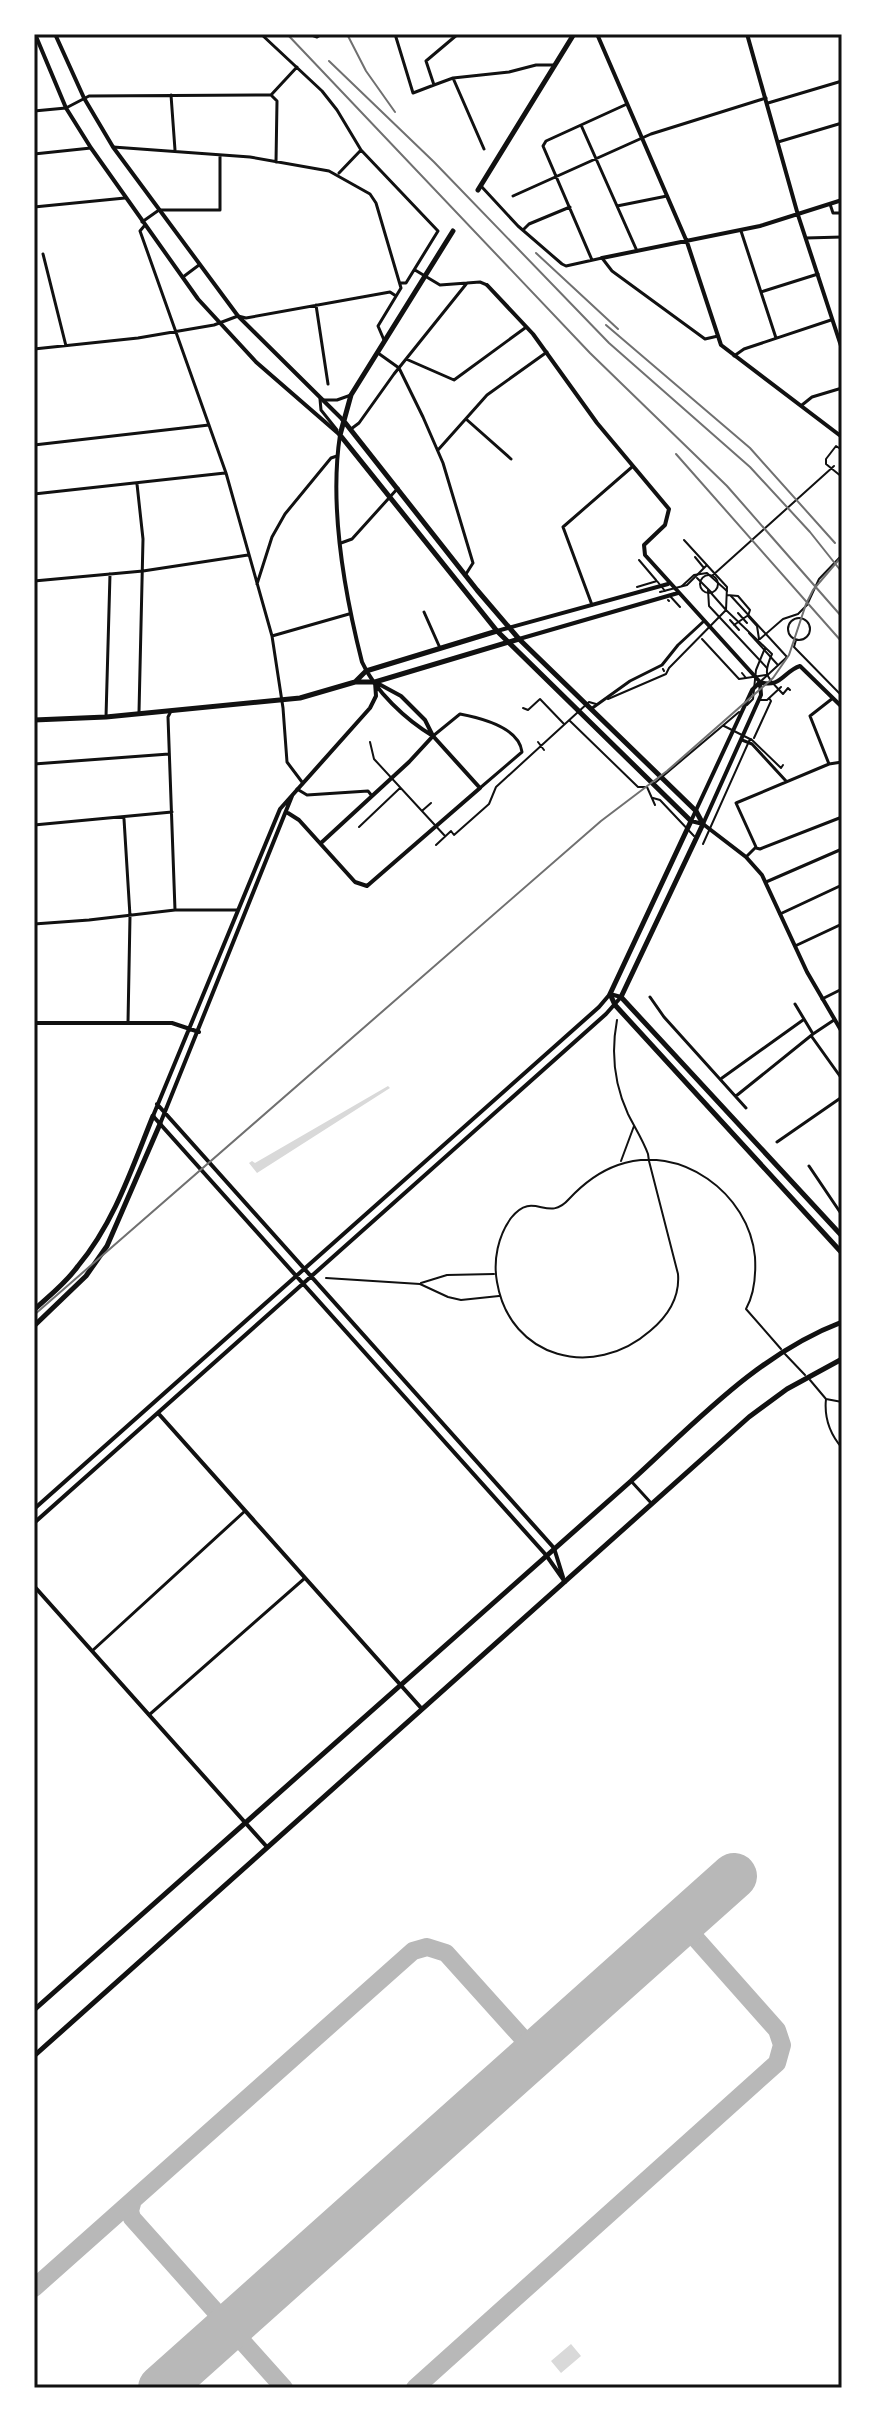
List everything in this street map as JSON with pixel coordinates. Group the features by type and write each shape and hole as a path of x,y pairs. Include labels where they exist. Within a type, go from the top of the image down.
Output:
{"main road":[{"path":"480,188 574,34"},
{"path":"453,231 351,395 340,435 507,642 691,821 610,994 615,1005 842,1253"},
{"path":"343,420 509,628 696,811 703,824 621,997 842,1236"},
{"path":"355,682 366,671 497,631"},
{"path":"34,720 106,717 300,698 355,682 375,682 519,639"},
{"path":"34,1310 78,1268 113,1212 153,1116"},
{"path":"34,1326 86,1276 107,1246 160,1124"},
{"path":"34,2010 631,1481 726,1393 763,1364 842,1322"},
{"path":"34,2056 770,1400 817,1370 842,1359"}],"street":[{"path":"35,34 66,108 91,148 143,224 217,322 256,362 340,435"},
{"path":"55,34 84,98 113,147 238,316 343,420"},
{"path":"261,34 337,110 361,150 438,231 406,283 400,283"},
{"path":"309,34 317,37 322,34"},
{"path":"395,34 413,93 453,78 509,72 536,65 555,65"},
{"path":"434,85 426,61 458,34"},
{"path":"597,34 687,242 724,349 842,437"},
{"path":"747,34 798,215 839,332 842,349"},
{"path":"271,95 297,67"},
{"path":"453,78 484,149"},
{"path":"513,196 651,134 842,81"},
{"path":"171,95 175,150"},
{"path":"34,111 66,108 89,96 271,95 277,101 276,162"},
{"path":"592,260 543,146 546,141 627,104"},
{"path":"778,142 842,123"},
{"path":"581,125 637,251"},
{"path":"113,147 175,150 276,162 338,174 370,194 376,203 401,288 378,326 385,341"},
{"path":"34,154 91,148"},
{"path":"338,174 361,150"},
{"path":"220,155 220,210 159,210 143,224 140,231 226,473 272,636 287,762 302,782"},
{"path":"480,188 566,266 741,231 842,200"},
{"path":"617,206 667,196"},
{"path":"34,207 125,198"},
{"path":"830,204 833,213 842,213"},
{"path":"524,229 570,207"},
{"path":"741,231 776,338"},
{"path":"806,238 842,237"},
{"path":"43,254 66,346"},
{"path":"602,258 612,271 705,339 718,336"},
{"path":"183,277 200,265"},
{"path":"415,270 435,283 480,282 487,285 527,327 632,467 669,509 665,525 643,548 669,583 760,682 777,683 794,667 800,666 842,707"},
{"path":"761,292 818,274"},
{"path":"351,429 359,423 467,283"},
{"path":"34,349 177,332 238,316 246,318 390,292 396,296"},
{"path":"316,305 328,384"},
{"path":"734,356 744,349 833,320"},
{"path":"406,359 454,380 527,327"},
{"path":"377,352 399,368 438,450 473,563 466,574"},
{"path":"438,450 496,387 547,352"},
{"path":"802,405 812,397 842,388"},
{"path":"321,398 337,400 351,395"},
{"path":"321,398 321,410 340,435 334,488 351,614 366,671 417,727 433,736"},
{"path":"466,419 511,459"},
{"path":"34,445 209,425"},
{"path":"842,450 836,446 826,459 826,464 842,477"},
{"path":"257,584 272,537 285,514 331,458 337,456"},
{"path":"830,461 832,467"},
{"path":"592,605 563,527 632,467"},
{"path":"790,690 788,688 783,694 766,675 772,654 711,593 700,590 700,582 703,577 713,574 832,467"},
{"path":"34,494 226,473"},
{"path":"137,484 143,539 140,714"},
{"path":"341,543 352,539 398,488"},
{"path":"684,540 698,561"},
{"path":"34,581 143,571 249,555"},
{"path":"789,621 807,605 819,579 842,555"},
{"path":"437,845 451,831 454,835 486,808 496,792 537,749 571,723 589,702 598,705 618,692 664,676 665,669 705,634 726,610 727,587 695,557"},
{"path":"639,560 665,591 671,606"},
{"path":"660,592 687,585 706,566"},
{"path":"519,639 678,593 682,585 701,572 713,576 784,653 787,657 752,690 691,821 703,824 746,857 766,882 794,946 842,1032"},
{"path":"699,573 703,577"},
{"path":"106,717 110,574"},
{"path":"711,593 717,590 719,584 713,574"},
{"path":"694,575 778,665"},
{"path":"636,587 657,581"},
{"path":"497,631 669,583"},
{"path":"707,588 709,606 771,672"},
{"path":"727,595 738,596 750,610 748,616"},
{"path":"670,600 680,607"},
{"path":"424,612 440,648"},
{"path":"738,613 747,623"},
{"path":"272,636 351,614"},
{"path":"797,619 798,614"},
{"path":"734,625 748,616"},
{"path":"748,616 759,630 759,640"},
{"path":"759,640 783,619 804,619 809,624 809,638 796,640 789,634 789,621"},
{"path":"730,620 739,630"},
{"path":"591,710 630,681 662,665 704,621"},
{"path":"769,630 775,636"},
{"path":"701,638 739,679 766,675"},
{"path":"796,640 794,647 842,696"},
{"path":"753,699 755,677 765,647"},
{"path":"742,673 746,678"},
{"path":"375,682 401,696 425,720 433,736 480,788"},
{"path":"375,682 376,696 370,708 280,809 153,1116 546,1555 565,1582"},
{"path":"703,824 761,695 760,682"},
{"path":"571,723 623,776 638,787 648,788 753,699 769,698 780,688"},
{"path":"650,799 660,800 703,843 771,701 769,698"},
{"path":"829,764 810,716 833,698"},
{"path":"523,708 525,706 528,710 540,699 565,725"},
{"path":"171,710 168,717 175,910"},
{"path":"288,813 299,820 355,882 361,886 370,885 522,752 520,743 510,732 460,714 321,843"},
{"path":"723,726 752,739 781,768 783,766"},
{"path":"742,740 752,744 786,782"},
{"path":"370,742 374,759 445,836"},
{"path":"537,749 542,751 538,742"},
{"path":"34,764 169,754"},
{"path":"756,847 736,803 829,764 842,762"},
{"path":"359,827 400,788"},
{"path":"648,788 655,805"},
{"path":"297,789 307,795 368,791 372,796"},
{"path":"160,1124 293,795"},
{"path":"422,811 431,803"},
{"path":"34,825 124,819 172,812"},
{"path":"756,847 760,849 842,817"},
{"path":"124,819 130,916 128,1023"},
{"path":"746,857 756,847"},
{"path":"766,882 842,849"},
{"path":"780,914 842,885"},
{"path":"34,924 175,910 238,910"},
{"path":"794,946 842,924"},
{"path":"822,999 842,989"},
{"path":"34,1509 610,994 621,997 34,1523"},
{"path":"650,997 664,1017 746,1108"},
{"path":"795,1004 842,1079"},
{"path":"736,1096 834,1019"},
{"path":"617,1020 614,1049 616,1075 623,1101 649,1161 679,1285 674,1303 661,1322 624,1350 602,1357 568,1356 542,1347 520,1331 509,1318 495,1274 495,1256 518,1211 529,1205 555,1210 563,1206 582,1185 620,1164 649,1161 682,1165 696,1171 728,1195 741,1212 754,1247 755,1264 754,1286 746,1309 825,1397 842,1402"},
{"path":"722,1079 803,1020"},
{"path":"34,1023 172,1023 199,1032"},
{"path":"777,1142 842,1097"},
{"path":"157,1104 554,1548 565,1582"},
{"path":"620,1164 634,1125"},
{"path":"809,1166 842,1215"},
{"path":"420,1284 447,1275 495,1274"},
{"path":"326,1278 420,1284 461,1300 500,1296"},
{"path":"825,1397 827,1421 842,1448"},
{"path":"158,1413 422,1709"},
{"path":"631,1481 652,1504"},
{"path":"92,1651 245,1511"},
{"path":"149,1715 305,1578"},
{"path":"34,1586 267,1847"}],"shaded area":[{"path":"388,1086 390,1088 257,1173 249,1163 255,1163"},
{"path":"571,2344 581,2356 561,2373 551,2361"}],"taxiway":[{"path":"415,2388 777,2063 782,2045 777,2030 682,1923"},
{"path":"34,2288 413,1951 427,1947 446,1953 536,2053"},
{"path":"133,2200 132,2218 284,2388"}],"runway":[{"path":"161,2388 734,1876"}],"railway":[{"path":"287,34 590,353 727,486 842,617"},
{"path":"347,34 366,71 395,112"},
{"path":"329,61 434,162 609,343 750,467 841,571"},
{"path":"536,253 618,329"},
{"path":"606,325 750,448 835,543"},
{"path":"676,454 842,642"},
{"path":"34,1315 601,821 667,771 773,678 789,655 813,590 842,556"}]}
